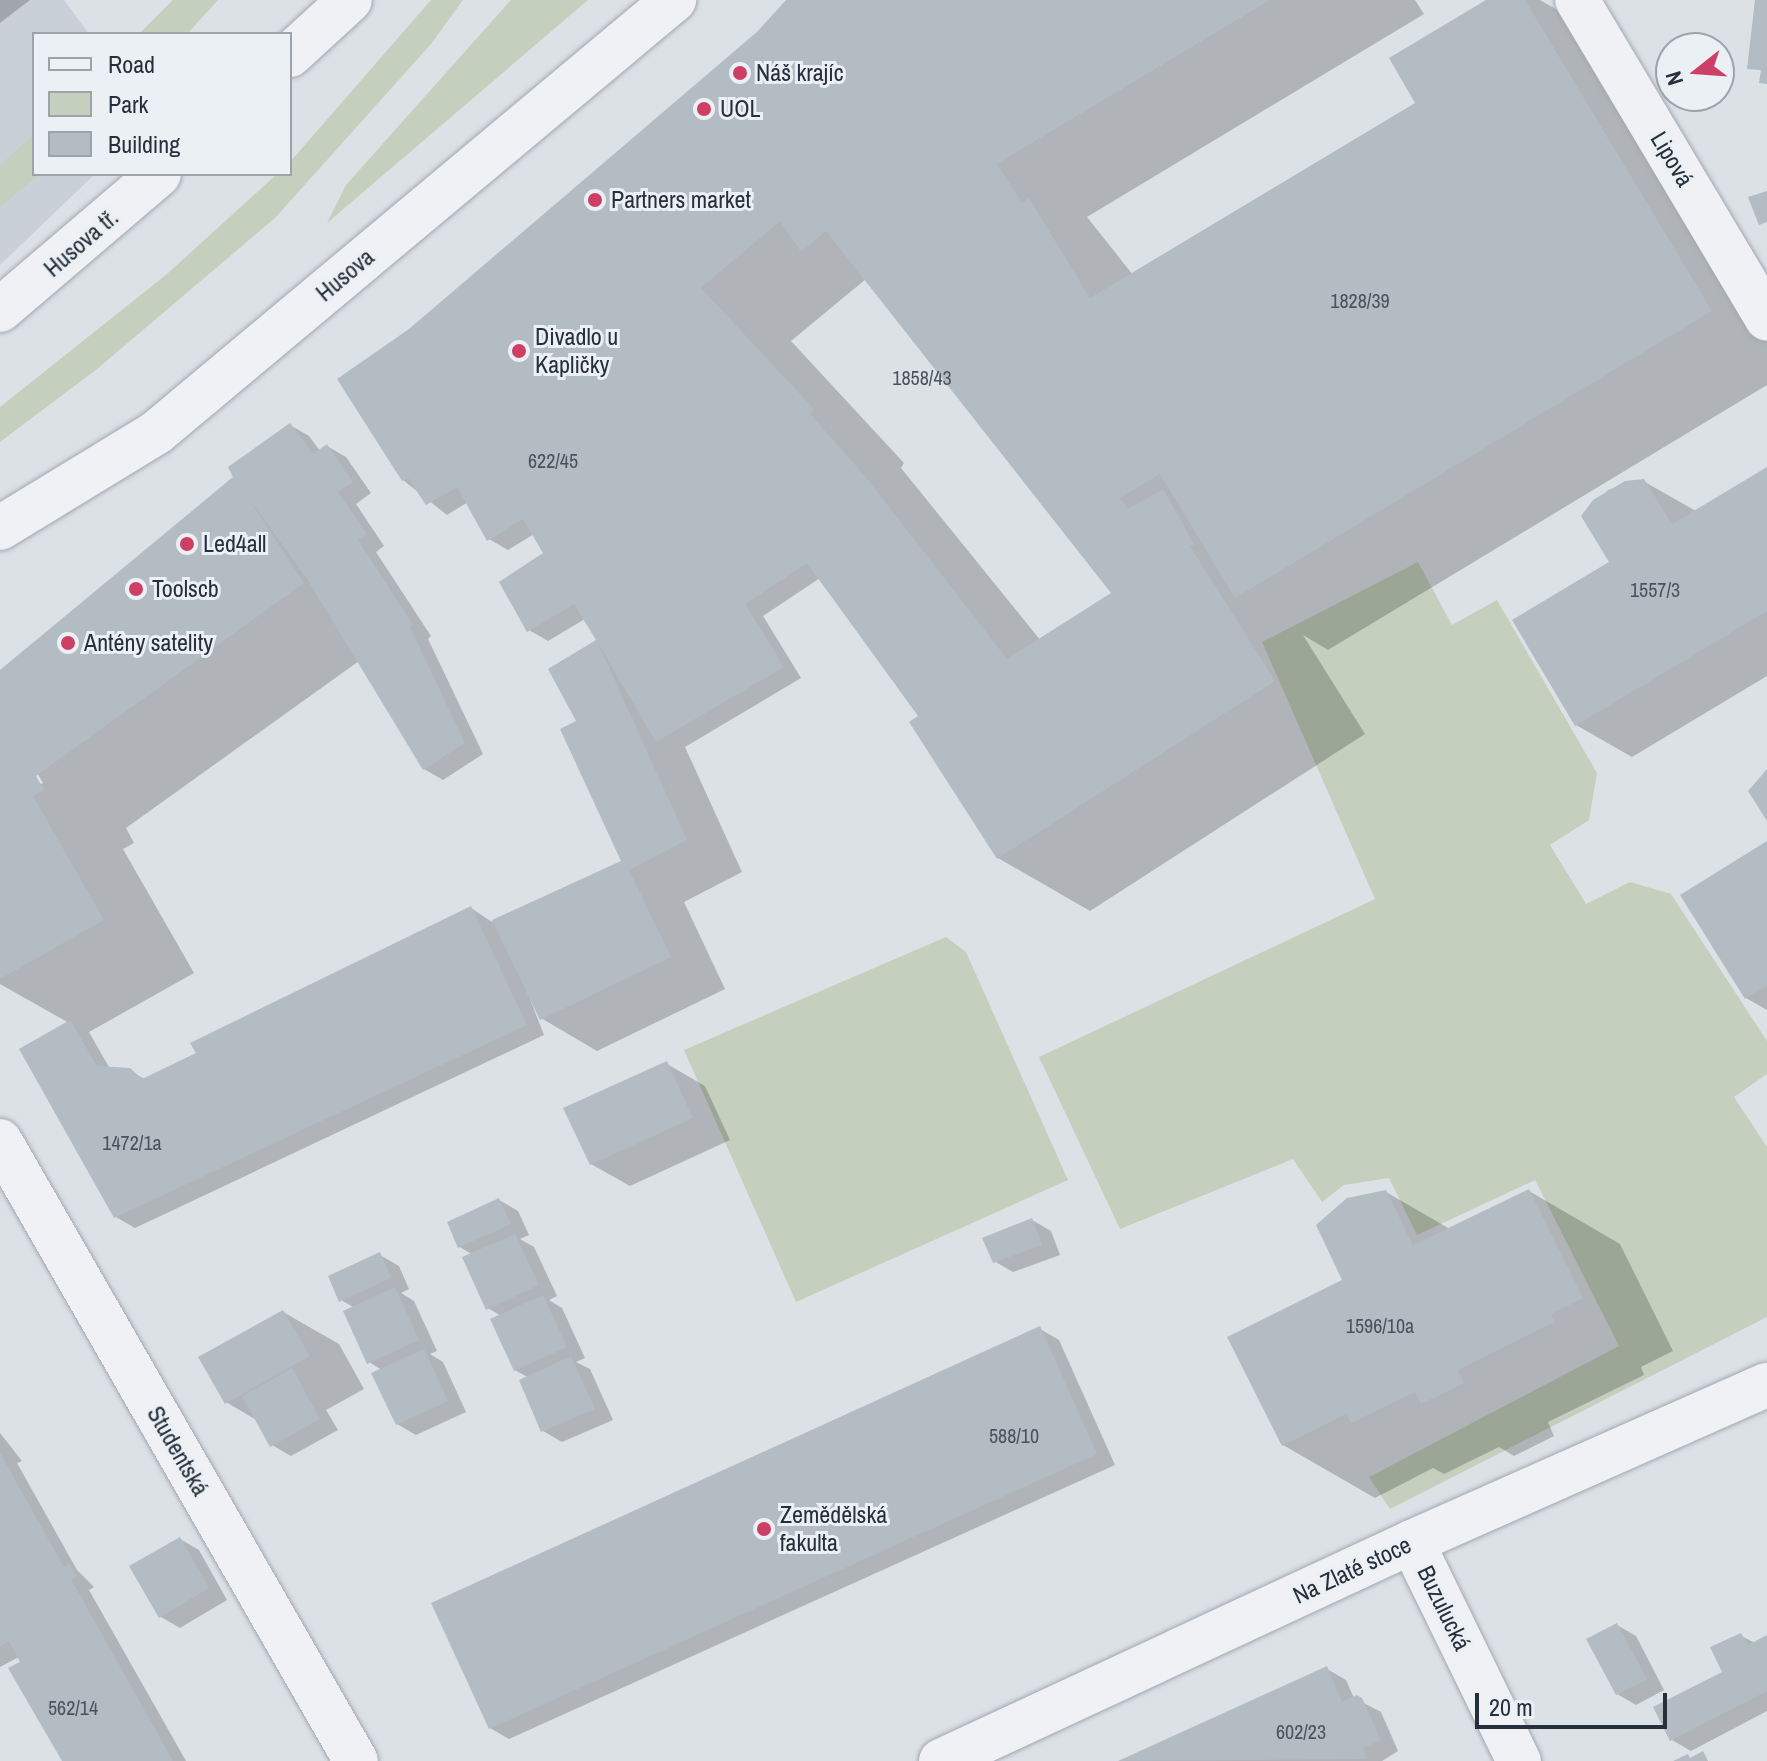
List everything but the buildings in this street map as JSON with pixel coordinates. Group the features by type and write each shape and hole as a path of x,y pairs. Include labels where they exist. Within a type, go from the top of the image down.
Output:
{"street":[{"path":"292,53 350,0"},
{"name":"Husova","path":"0,528 157,432 674,0"},
{"name":"Lipová","path":"1577,0 1759,304"},
{"name":"Husova tř.","path":"0,310 157,176"},
{"name":"Studentská","path":"0,1141 356,1761"},
{"name":"Na Zlaté stoce","path":"941,1761 1412,1542 1767,1385"},
{"name":"Buzulucká","path":"1412,1542 1519,1761"}],"shaded area":[{"path":"0,0 64,0 88,32 32,32 32,176 93,176 0,265"}],"green space":[{"path":"173,0 218,0 189,32 141,32"},
{"path":"431,0 463,0 431,44 275,218 97,369 0,442 0,407 167,274 275,176 292,176 292,160"},
{"path":"511,0 588,0 327,223 346,185"},
{"path":"32,136 32,176 38,176 0,207 0,165"},
{"path":"1418,562 1452,625 1497,600 1597,773 1589,820 1550,845 1586,904 1630,882 1671,894 1767,1041 1767,1074 1734,1097 1767,1147 1767,1317 1390,1509 1369,1477 1619,1346 1535,1180 1417,1235 1389,1178 1344,1185 1322,1202 1293,1159 1120,1229 1039,1057 1375,899 1262,642"},
{"path":"946,937 966,952 1068,1180 796,1302 684,1050"}],"place":[{"name":"Náš krajíc","path":"740,73"},
{"name":"UOL","path":"704,109"},
{"name":"Partners market","path":"595,200"},
{"name":"Divadlo u Kapličky","path":"519,351"},
{"name":"Led4all","path":"187,544"},
{"name":"Toolscb","path":"136,589"},
{"name":"Antény satelity","path":"68,643"},
{"name":"Zemědělská fakulta","path":"764,1529"}]}
